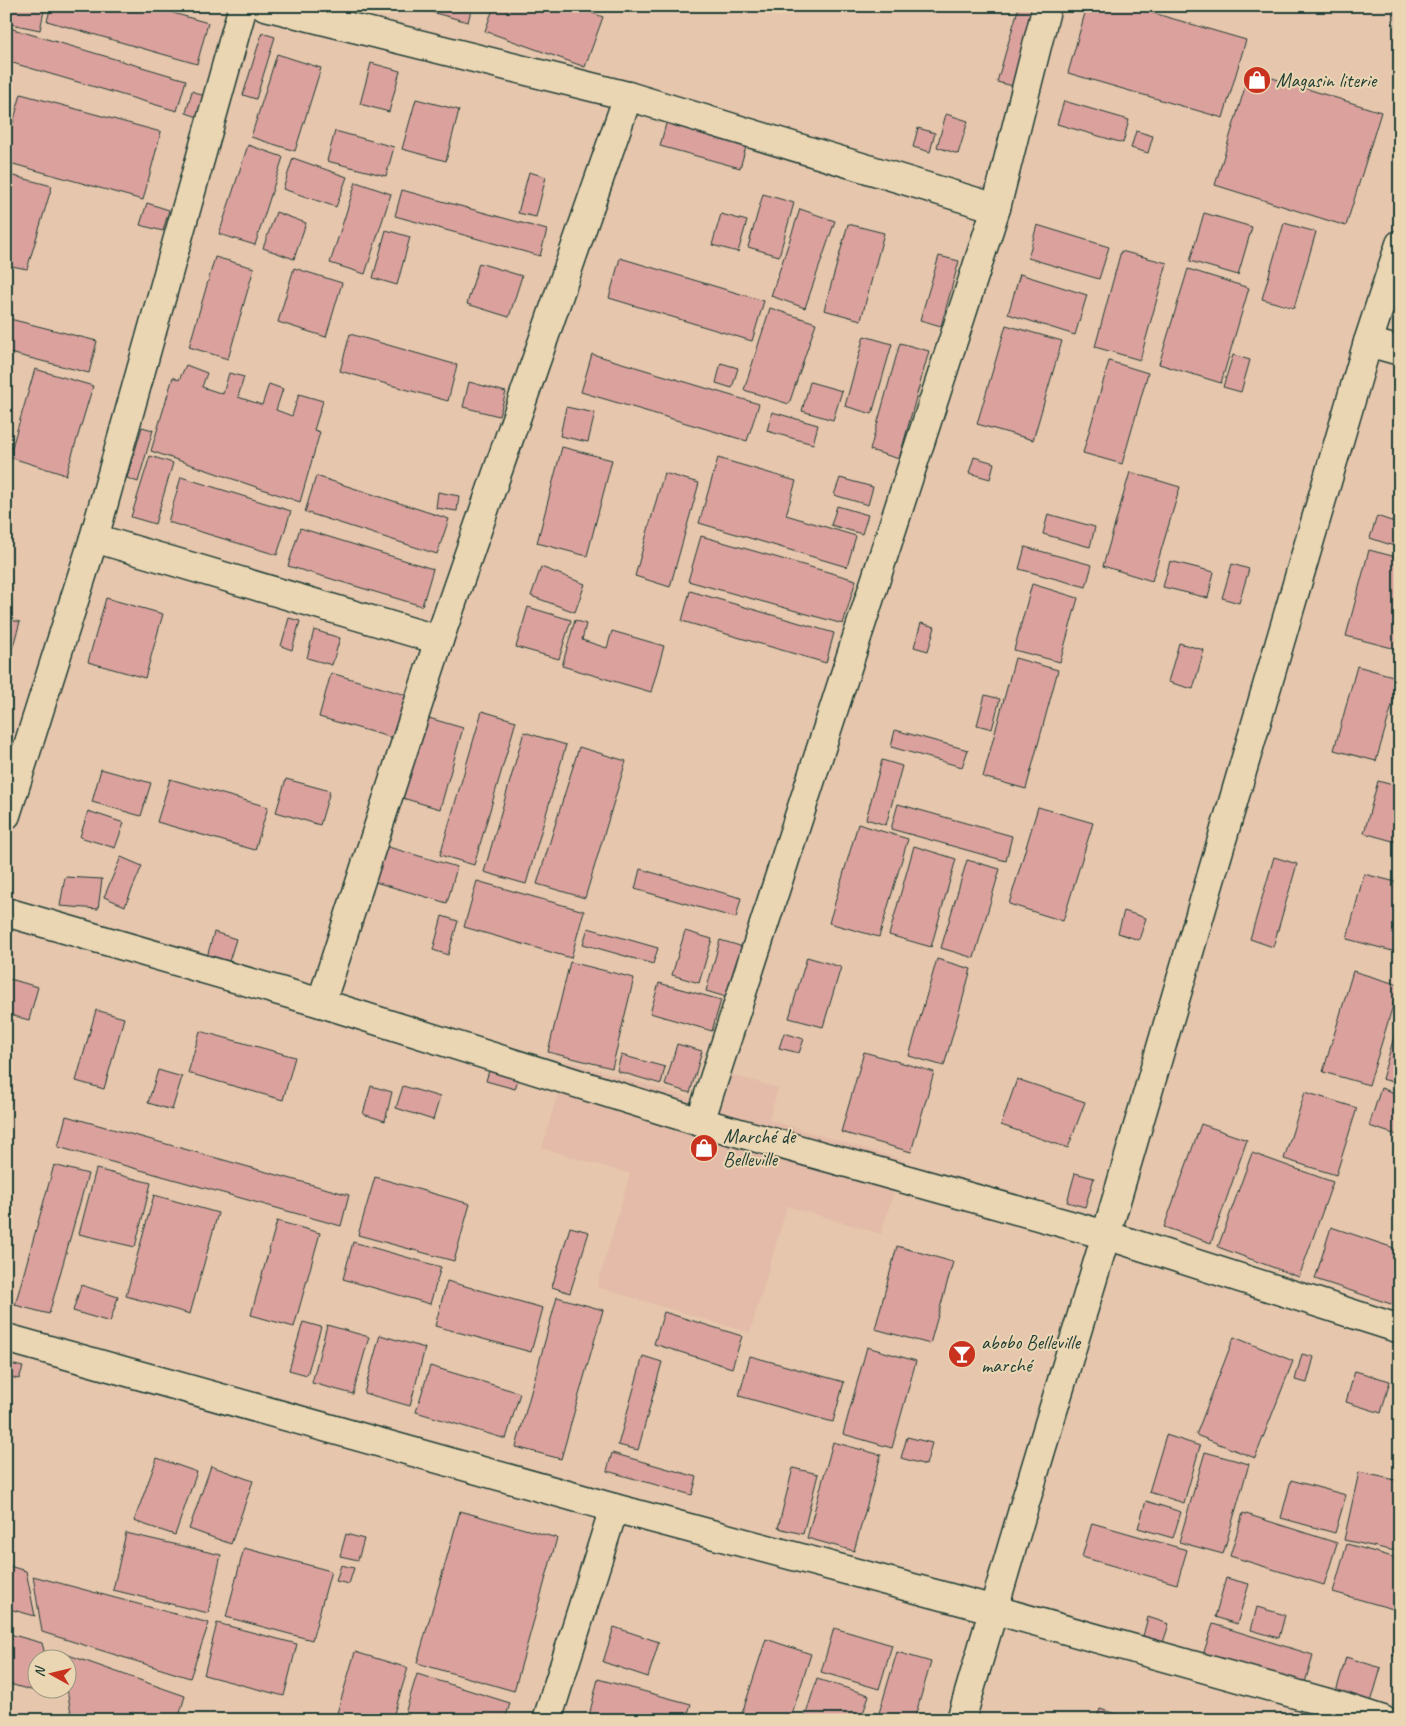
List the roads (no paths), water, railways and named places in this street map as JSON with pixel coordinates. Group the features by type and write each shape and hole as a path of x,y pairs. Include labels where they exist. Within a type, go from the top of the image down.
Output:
{"street":[{"path":"6,816 94,538 243,6"},
{"path":"265,6 628,96 996,208"},
{"path":"700,1122 996,208 1048,6"},
{"path":"321,1003 438,640 628,96"},
{"path":"962,1720 1368,342 1400,244"},
{"path":"1368,342 1400,351"},
{"path":"94,538 438,640"},
{"path":"6,912 321,1003 700,1122 1106,1235 1400,1329"},
{"path":"6,1338 614,1508 995,1610 1344,1714 1383,1720"},
{"path":"547,1720 614,1508"}],"place":[{"name":"Magasin literie","path":"1257,80"},
{"name":"Marché de Belleville","path":"704,1148"},
{"name":"abobo Belleville marché","path":"962,1354"}]}
